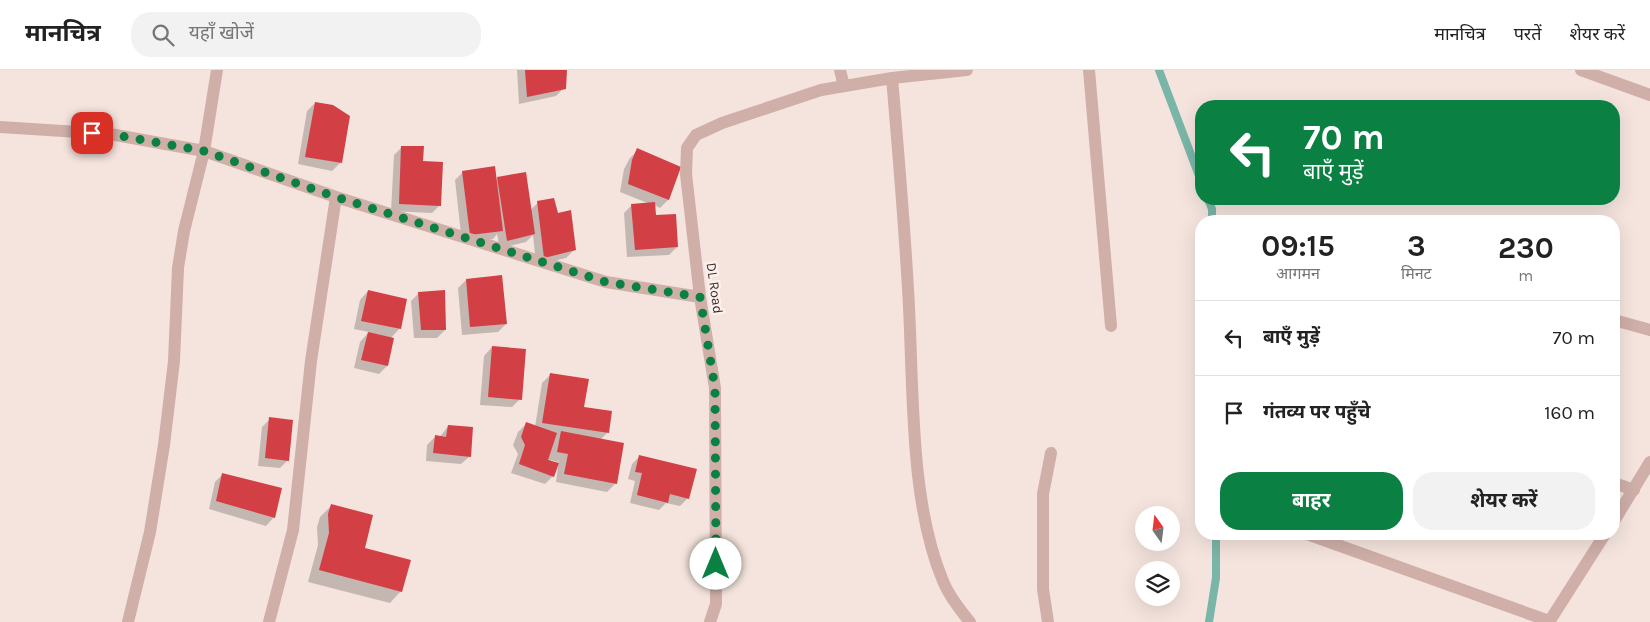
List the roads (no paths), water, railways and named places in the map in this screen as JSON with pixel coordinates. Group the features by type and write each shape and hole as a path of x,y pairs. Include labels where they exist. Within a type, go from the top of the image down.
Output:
{"street":[{"path":"128,622 151,523 174,361 178,268 184,231 204,151 217,70"},
{"path":"840,70 844,86"},
{"name":"DL Road","path":"710,622 716,604 715,388 700,297 686,174 687,148 696,135 722,123 822,90 892,78 967,70"},
{"path":"1089,70 1112,326"},
{"path":"1581,70 1650,95"},
{"path":"892,78 908,290 917,458 931,545 943,583 970,622"},
{"path":"0,127 110,134 204,151 336,197 606,282 700,297"},
{"path":"269,622 293,530 311,361 336,197"},
{"path":"1620,322 1650,330"},
{"path":"1048,622 1042,589 1043,494 1051,453"},
{"path":"1620,512 1650,462"},
{"path":"1620,485 1634,490"},
{"path":"1324,540 1549,622 1601,540"}],"waterway":[{"path":"1159,70 1195,165"},
{"path":"1210,205 1212,215"},
{"path":"1209,622 1216,578 1216,540"}]}
